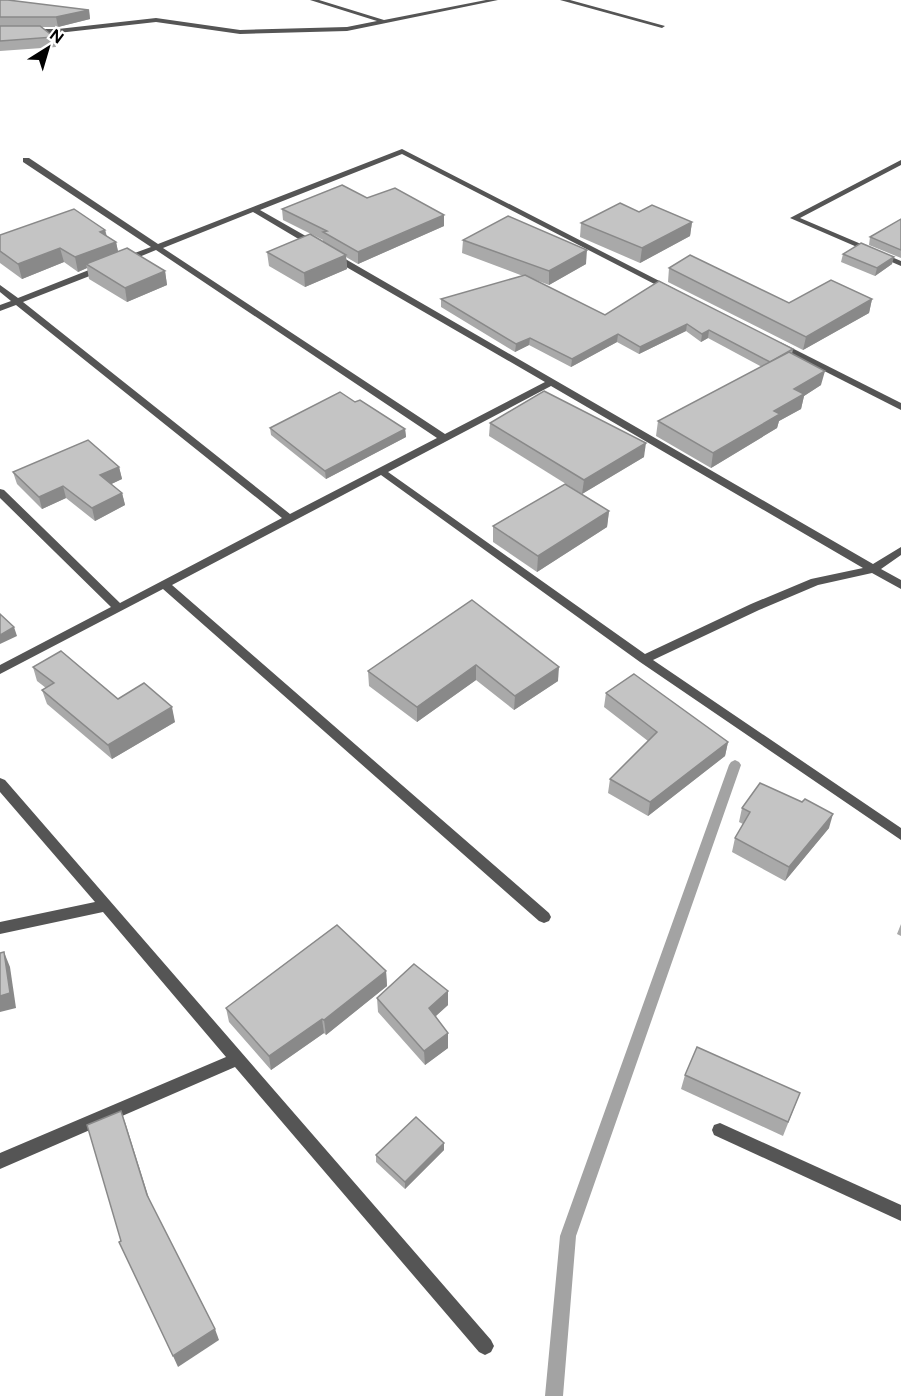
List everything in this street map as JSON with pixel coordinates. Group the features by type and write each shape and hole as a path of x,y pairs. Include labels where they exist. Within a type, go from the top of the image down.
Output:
{"street":[{"path":"313,0 383,21"},
{"path":"0,31 58,31 156,20 240,32 347,29 495,0"},
{"path":"563,0 662,26"},
{"path":"0,308 402,151 678,293"},
{"path":"26,160 444,438"},
{"path":"900,163 794,218 901,264"},
{"path":"253,209 901,585"},
{"path":"0,288 290,519"},
{"path":"774,342 901,407"},
{"path":"0,670 552,382"},
{"path":"381,471 644,659 901,835"},
{"path":"0,492 119,608"},
{"path":"644,659 815,582 873,569 901,550"},
{"path":"164,584 544,917"},
{"path":"0,783 485,1346"},
{"path":"0,928 105,906"},
{"path":"0,1161 238,1059"},
{"path":"720,1130 901,1213"}],"building":[{"path":"0,0 89,10 56,17 0,17"},
{"path":"0,26 40,26 54,37 0,41"},
{"path":"342,185 367,198 395,188 444,215 358,252 323,232 327,231 282,209"},
{"path":"620,203 639,212 652,205 692,222 642,248 581,223"},
{"path":"74,209 105,230 100,232 116,242 75,257 60,248 18,264 0,251 0,235"},
{"path":"508,216 587,250 549,271 463,240"},
{"path":"901,219 901,250 870,237"},
{"path":"310,234 346,255 304,273 267,252"},
{"path":"861,243 894,257 877,268 843,254"},
{"path":"127,248 165,271 125,288 86,264"},
{"path":"690,255 789,303 831,280 872,299 806,337 669,268"},
{"path":"525,275 605,315 659,281 793,349 770,362 709,330 702,334 687,324 640,347 618,334 572,359 530,338 516,344 441,299"},
{"path":"789,352 825,371 794,389 804,394 774,411 780,414 713,453 658,421"},
{"path":"544,391 646,443 584,480 490,423"},
{"path":"340,392 355,402 360,400 405,429 325,471 270,428"},
{"path":"88,440 119,467 100,475 122,493 92,508 63,486 39,497 13,472"},
{"path":"565,484 609,511 538,556 493,526"},
{"path":"472,600 559,667 515,696 476,665 417,707 368,671"},
{"path":"0,614 14,627 0,635"},
{"path":"61,651 118,699 144,683 172,707 108,745 42,690 54,683 33,667"},
{"path":"634,674 728,742 650,802 610,779 657,732 606,693"},
{"path":"760,783 802,802 805,799 833,814 789,867 735,838 750,812 742,808"},
{"path":"337,925 386,971 324,1020 322,1019 269,1056 226,1008"},
{"path":"4,952 10,993 0,996 0,953"},
{"path":"414,964 448,991 429,1008 448,1033 424,1051 377,998"},
{"path":"697,1047 800,1093 788,1122 685,1075"},
{"path":"121,1111 147,1195 215,1329 173,1356 119,1242 121,1241 87,1125"},
{"path":"416,1117 444,1143 405,1182 376,1155"}],"waterway":[{"path":"554,1396 568,1236 735,765"}]}
